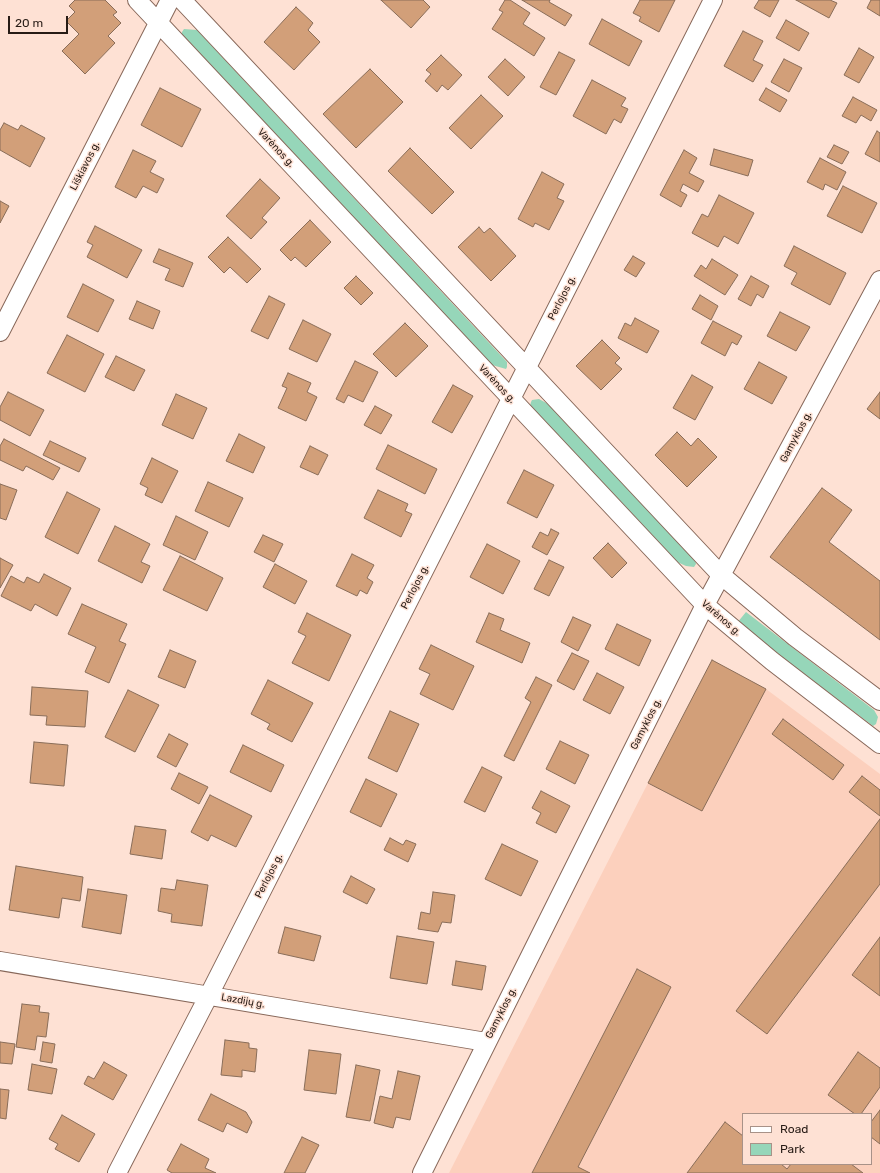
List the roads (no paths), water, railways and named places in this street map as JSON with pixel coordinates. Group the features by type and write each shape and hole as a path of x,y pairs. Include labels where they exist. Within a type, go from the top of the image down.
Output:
{"street":[{"name":"Varėnos g.","path":"137,0 705,605 772,661 880,744"},
{"name":"Liškiavos g.","path":"0,332 170,0"},
{"path":"182,0 721,575 795,637 880,701"},
{"name":"Perlojos g.","path":"117,1173 209,995 713,0"},
{"name":"Gamyklos g.","path":"422,1173 705,605 880,280"},
{"name":"Lazdijų g.","path":"0,961 486,1042"}]}
